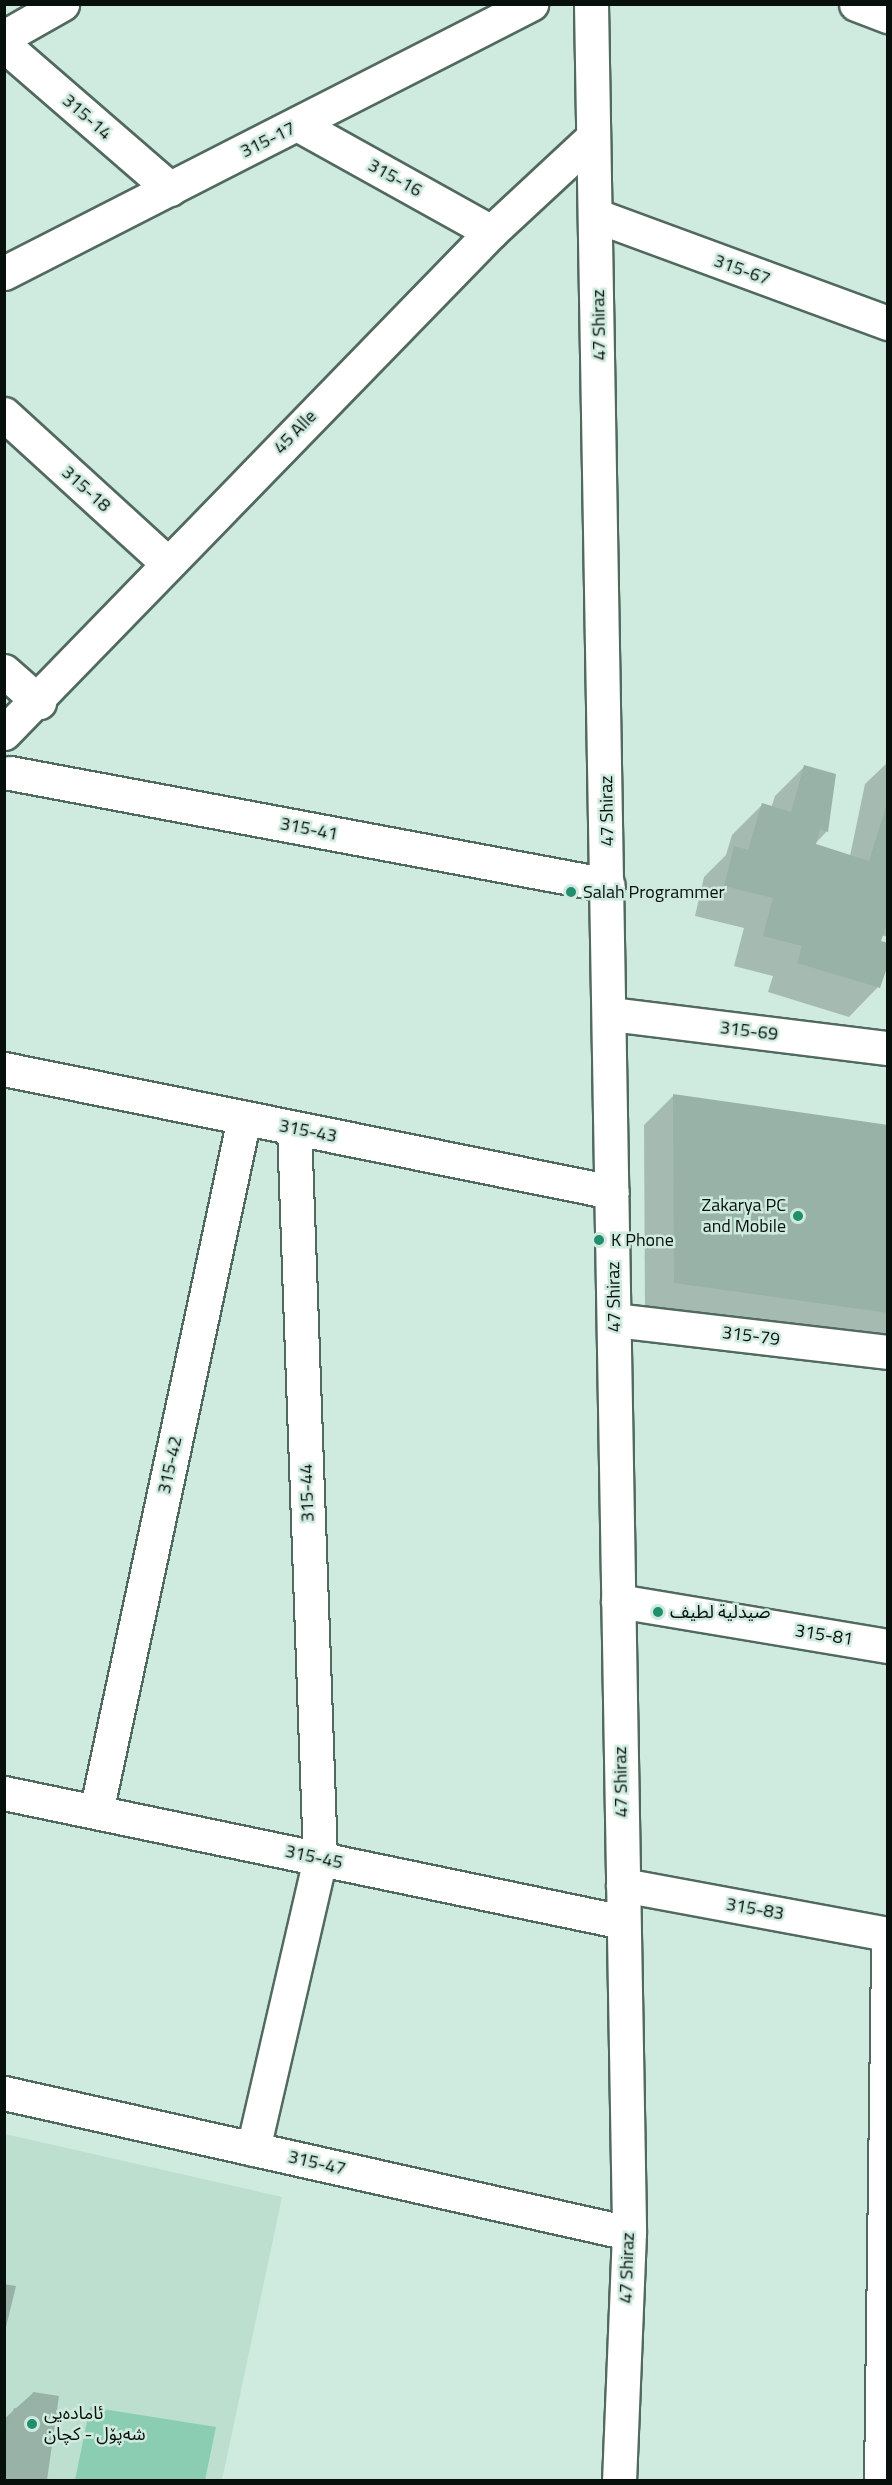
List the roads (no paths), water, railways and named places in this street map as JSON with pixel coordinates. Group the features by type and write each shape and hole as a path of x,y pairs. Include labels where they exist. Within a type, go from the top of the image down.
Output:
{"street":[{"path":"4,37 62,4"},
{"name":"315-17","path":"4,273 299,125 531,4"},
{"name":"47 Shiraz","path":"591,4 592,138 597,216 629,2233 619,2481"},
{"path":"856,4 888,16"},
{"name":"315-14","path":"4,45 170,189"},
{"name":"315-16","path":"299,125 490,232"},
{"name":"45 Alle","path":"21,718 168,563 490,232 592,138"},
{"name":"315-67","path":"597,216 888,323"},
{"name":"315-18","path":"4,414 168,563"},
{"path":"4,671 21,718 7,785"},
{"name":"315-41","path":"7,785 608,885"},
{"name":"315-69","path":"610,1014 888,1048"},
{"name":"315-43","path":"4,1069 612,1192"},
{"name":"315-42","path":"96,1812 244,1118"},
{"name":"315-44","path":"254,2149 320,1858 294,1128"},
{"name":"315-79","path":"615,1320 888,1352"},
{"name":"315-81","path":"618,1600 888,1646"},
{"name":"315-45","path":"4,1793 624,1922"},
{"name":"315-83","path":"623,1885 888,1934"},
{"path":"881,2481 888,1949"},
{"name":"315-47","path":"4,2093 629,2233"}],"place":[{"name":"Salah Programmer","path":"571,892"},
{"name":"Zakarya PC and Mobile","path":"798,1216"},
{"name":"K Phone","path":"599,1240"},
{"name":"صیدلیة لطیف","path":"658,1612"},
{"name":"ئامادەیی شەپۆل - کچان","path":"32,2424"}]}
